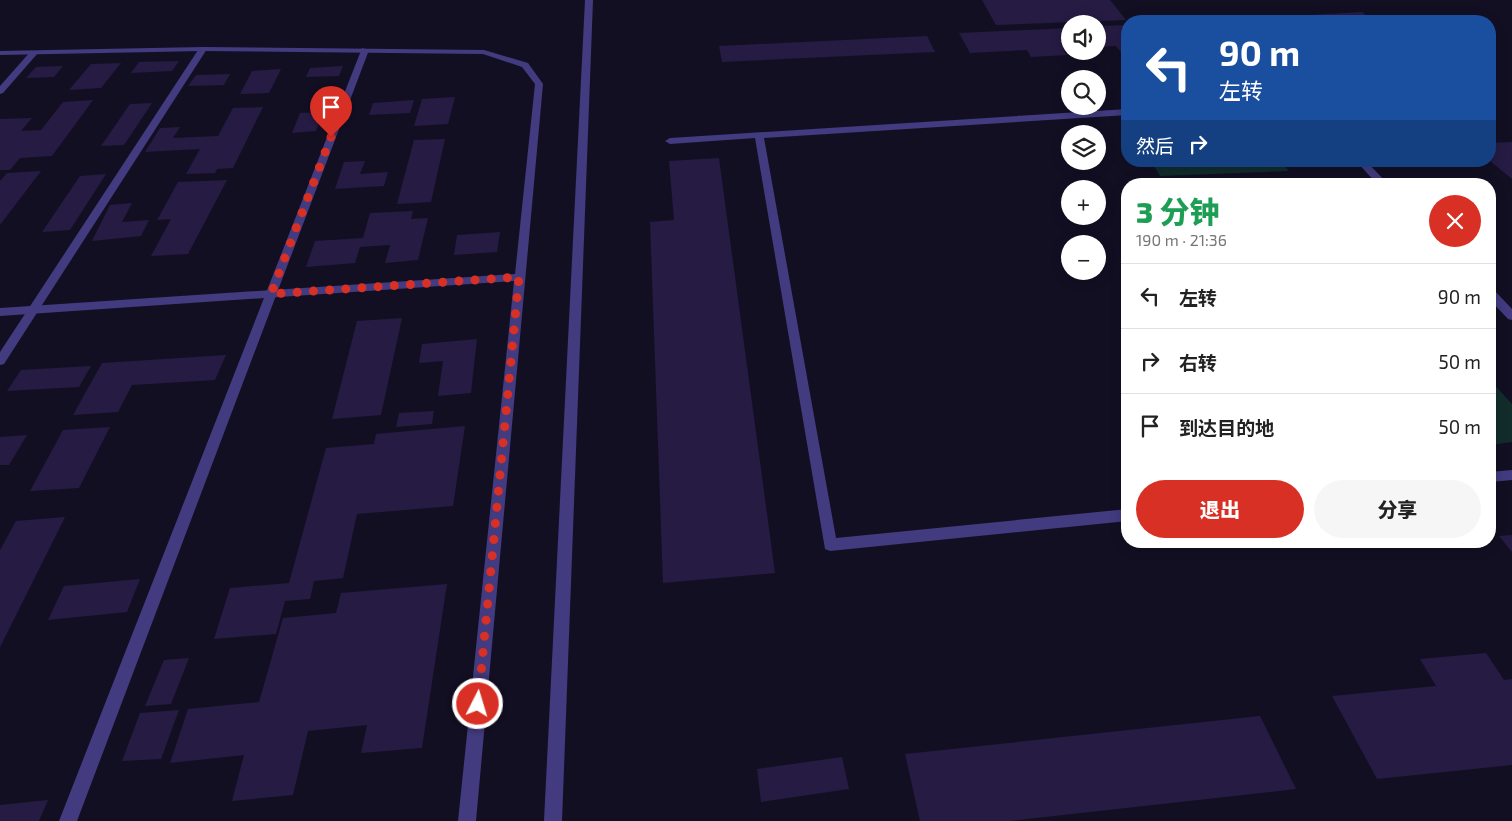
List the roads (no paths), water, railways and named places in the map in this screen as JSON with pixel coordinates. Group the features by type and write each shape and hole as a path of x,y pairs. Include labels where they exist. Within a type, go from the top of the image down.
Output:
{"street":[{"path":"553,821 589,0"},
{"path":"0,361 202,49"},
{"path":"0,53 202,49 484,52 525,66 539,84 467,821"},
{"path":"68,821 365,50"},
{"path":"0,91 34,53"},
{"path":"670,141 1121,112"},
{"path":"759,135 830,545 1121,515"},
{"path":"1367,167 1377,178"},
{"path":"0,312 519,277"},
{"path":"1496,299 1512,316"},
{"path":"1496,476 1512,475"}]}
